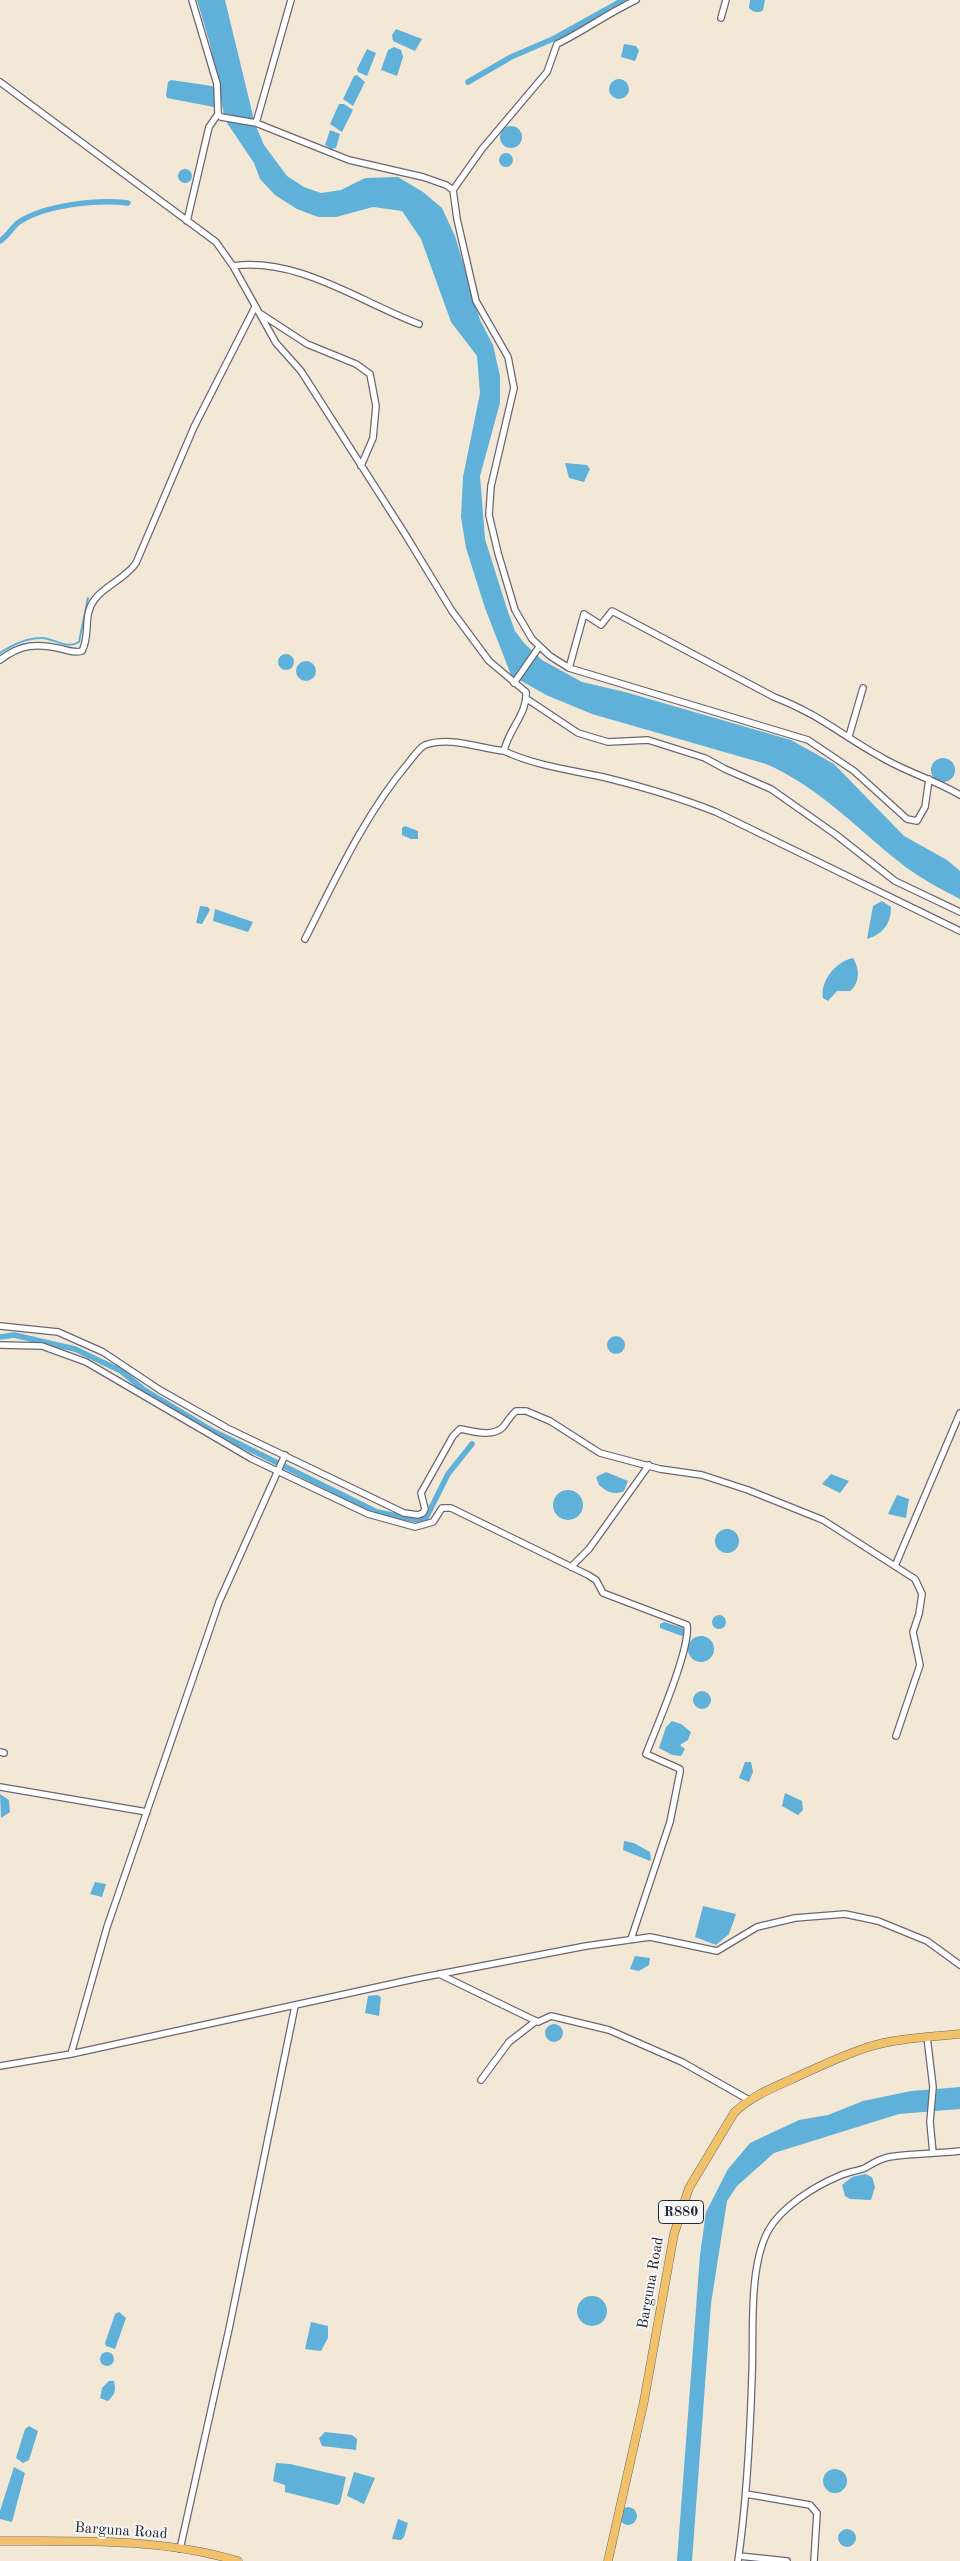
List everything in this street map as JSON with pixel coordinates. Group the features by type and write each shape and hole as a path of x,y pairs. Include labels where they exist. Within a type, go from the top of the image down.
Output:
{"main road":[{"name":"Barguna Road","path":"608,2561 644,2401 674,2234 689,2188 734,2113 749,2100 826,2063 870,2047 927,2037 960,2034"},
{"name":"Barguna Road","path":"0,2541 76,2541 180,2549 204,2552 238,2561"}],"street":[{"path":"187,221 209,126 219,115 217,84 192,0"},
{"path":"256,122 291,0"},
{"path":"636,0 612,11 586,27 579,34 557,44 547,72 482,149 453,190 457,219 476,301 508,357 514,388 491,486 489,515 515,610 539,647 569,668 808,740 854,771 907,819 917,821 922,815 929,779"},
{"path":"721,18 726,0"},
{"path":"0,82 216,242 233,266 276,343 301,371 452,611 489,661 526,692 527,702 506,738 504,750"},
{"path":"219,115 256,122 349,160 423,177 446,185 453,190"},
{"path":"233,266 253,263 305,275 419,324"},
{"path":"0,660 13,651 38,644 72,651 82,651 86,620 92,603 102,592 131,571 136,563 194,427 255,307"},
{"path":"259,313 307,344 356,364 370,374 376,406 373,438 361,466"},
{"path":"569,668 584,614 601,625 612,611 761,690 799,707 881,757 960,795"},
{"path":"514,683 539,647"},
{"path":"849,736 863,688"},
{"path":"526,699 578,734 608,742 648,740 656,742 705,758 725,769 772,789 835,834 895,881 960,912"},
{"path":"305,939 325,895 352,847 396,778 422,746 444,741 504,750 538,762 607,778 691,802 716,812 960,931"},
{"path":"0,1326 58,1332 103,1352 172,1397 228,1428 404,1513 418,1515 424,1513 425,1509 421,1492 453,1436 460,1429 493,1433 503,1426 508,1417 516,1411 526,1411 550,1421 600,1453 650,1466 702,1475 748,1490 823,1520 915,1579 922,1594 920,1614 914,1632 920,1665 896,1736"},
{"path":"0,1345 42,1346 86,1362 114,1376 210,1436 278,1472 368,1514 415,1528 429,1525 442,1508 451,1508 596,1580 603,1593 687,1625 688,1632 682,1657 646,1754 680,1769 680,1772 670,1822 631,1939"},
{"path":"895,1566 960,1413"},
{"path":"71,2054 108,1927 219,1602 285,1455"},
{"path":"571,1567 589,1549 650,1466"},
{"path":"0,1787 147,1812"},
{"path":"0,2066 71,2054 439,1974 631,1939 650,1937 717,1952 757,1927 795,1918 845,1914 878,1922 927,1941 960,1965"},
{"path":"439,1974 536,2021"},
{"path":"180,2549 229,2329 295,2006"},
{"path":"481,2080 509,2042 536,2021 551,2016 609,2030 682,2062 749,2100"},
{"path":"927,2037 933,2088 931,2114 932,2153"},
{"path":"786,2561 738,2558 746,2494 755,2285 759,2260 768,2230 786,2210 819,2186 840,2176 887,2158 960,2151"},
{"path":"746,2494 810,2505 817,2512 814,2561"}],"water":[{"path":"197,0 225,0 255,124 264,145 287,176 304,187 321,193 341,190 365,178 398,177 423,192 442,208 455,236 480,320 493,345 500,376 500,403 480,476 485,539 515,631 524,643 542,660 582,682 625,692 791,740 834,764 904,836 947,860 960,871 960,899 933,885 907,868 840,811 804,785 766,764 592,714 546,695 511,675 485,608 466,548 461,517 463,477 480,393 477,356 451,322 421,239 402,211 373,207 336,217 318,217 297,209 275,195 260,179 254,163 225,120 210,44"},
{"path":"750,0 765,0 763,10 757,12 749,8"},
{"path":"396,29 422,39 415,51 393,41 392,35"},
{"path":"624,44 636,46 639,51 635,61 621,57"},
{"path":"394,47 401,50 403,57 397,76 381,70 388,50"},
{"path":"367,49 376,53 367,76 358,72 357,69"},
{"path":"357,75 365,82 353,106 343,99 354,76"},
{"path":"619,79 626,82 629,89 626,96 619,99 612,96 609,89 612,82"},
{"path":"171,80 212,86 215,88 216,105 214,107 167,98 168,82"},
{"path":"339,104 344,104 353,110 342,132 330,124"},
{"path":"507,126 515,126 522,133 522,141 515,148 507,148 500,141 500,133"},
{"path":"330,130 340,134 336,148 331,149 325,145"},
{"path":"503,153 509,153 513,160 509,167 503,167 499,163 499,157"},
{"path":"182,169 188,169 192,176 188,183 182,183 178,179 178,173"},
{"path":"565,463 587,465 590,469 584,482 569,478"},
{"path":"283,654 289,654 294,659 292,668 283,670 278,665 278,659"},
{"path":"306,661 313,664 316,671 313,678 306,681 299,678 296,671 299,664"},
{"path":"943,758 951,762 955,770 951,778 943,782 935,778 931,770 935,762"},
{"path":"405,826 418,831 418,839 411,839 402,835 402,828"},
{"path":"882,901 891,907 888,923 882,931 867,939 873,906"},
{"path":"200,906 208,907 210,910 202,924 196,923"},
{"path":"215,909 253,922 248,932 213,921"},
{"path":"853,958 858,976 853,988 850,991 837,991 828,1001 823,998 824,985 830,973 841,963"},
{"path":"616,1336 622,1339 625,1345 622,1351 616,1354 610,1351 607,1345 610,1339"},
{"path":"606,1472 628,1481 624,1491 610,1492 599,1485 596,1477"},
{"path":"831,1474 849,1481 840,1493 822,1484"},
{"path":"568,1490 579,1494 583,1505 579,1516 568,1520 557,1516 553,1505 557,1494"},
{"path":"897,1495 909,1499 906,1518 888,1514"},
{"path":"727,1529 736,1532 739,1541 736,1550 727,1553 718,1550 715,1541 718,1532"},
{"path":"716,1615 722,1615 726,1622 722,1629 716,1629 712,1625 712,1619"},
{"path":"664,1622 683,1628 684,1635 682,1636 660,1628 660,1624"},
{"path":"701,1636 710,1640 714,1649 710,1658 701,1662 692,1658 688,1649 692,1640"},
{"path":"702,1691 708,1694 711,1700 708,1706 702,1709 696,1706 693,1700 696,1694"},
{"path":"672,1721 681,1724 691,1732 688,1740 680,1745 685,1749 681,1756 672,1755 659,1748 666,1727"},
{"path":"745,1762 751,1762 753,1772 749,1782 739,1778"},
{"path":"785,1793 802,1801 803,1810 798,1815 782,1806"},
{"path":"0,1794 9,1800 10,1812 1,1818"},
{"path":"624,1841 634,1843 650,1852 650,1861 623,1850"},
{"path":"95,1882 106,1884 102,1897 90,1894"},
{"path":"703,1906 736,1914 729,1934 716,1945 695,1937"},
{"path":"635,1956 650,1958 649,1965 639,1971 630,1969"},
{"path":"377,1995 381,1997 379,2016 365,2013 368,1996"},
{"path":"550,2024 558,2024 563,2029 561,2040 550,2042 545,2037 545,2029"},
{"path":"960,2087 960,2109 899,2114 774,2153 737,2186 727,2201 711,2304 692,2561 677,2561 700,2255 706,2212 728,2169 750,2143 799,2120 828,2115 863,2101 911,2091"},
{"path":"865,2174 872,2177 875,2187 871,2200 850,2199 845,2196 842,2185 852,2177"},
{"path":"592,2296 603,2300 607,2311 603,2322 592,2326 581,2322 577,2311 581,2300"},
{"path":"119,2312 126,2318 115,2349 106,2346 105,2343 115,2314"},
{"path":"311,2322 328,2326 328,2338 321,2351 305,2349"},
{"path":"104,2352 110,2352 114,2359 110,2366 104,2366 100,2362 100,2356"},
{"path":"109,2381 114,2381 115,2390 108,2401 100,2398 102,2388"},
{"path":"29,2426 38,2431 29,2460 23,2463 16,2458 25,2429"},
{"path":"325,2432 352,2435 357,2439 356,2450 322,2446 319,2438"},
{"path":"276,2463 290,2464 346,2477 340,2503 337,2505 285,2492 285,2485 273,2481"},
{"path":"14,2467 25,2473 12,2522 0,2519 0,2511"},
{"path":"835,2469 844,2472 847,2481 844,2490 835,2493 826,2490 823,2481 826,2472"},
{"path":"354,2472 375,2478 364,2504 347,2496"},
{"path":"628,2507 634,2510 637,2516 634,2522 628,2525 622,2522 619,2516 622,2510"},
{"path":"398,2519 408,2523 404,2537 401,2540 392,2539"},
{"path":"847,2529 853,2532 856,2538 853,2544 847,2547 841,2544 838,2538 841,2532"}],"waterway":[{"path":"468,82 511,57 555,38 623,0"},
{"path":"0,241 19,222 43,211 87,203 128,203"},
{"path":"0,653 19,642 35,638 46,638 69,645 79,642 88,598"},
{"path":"0,1337 14,1335 75,1349 121,1371 143,1389 213,1431 377,1512 418,1520 426,1518 448,1474 472,1444"}]}
